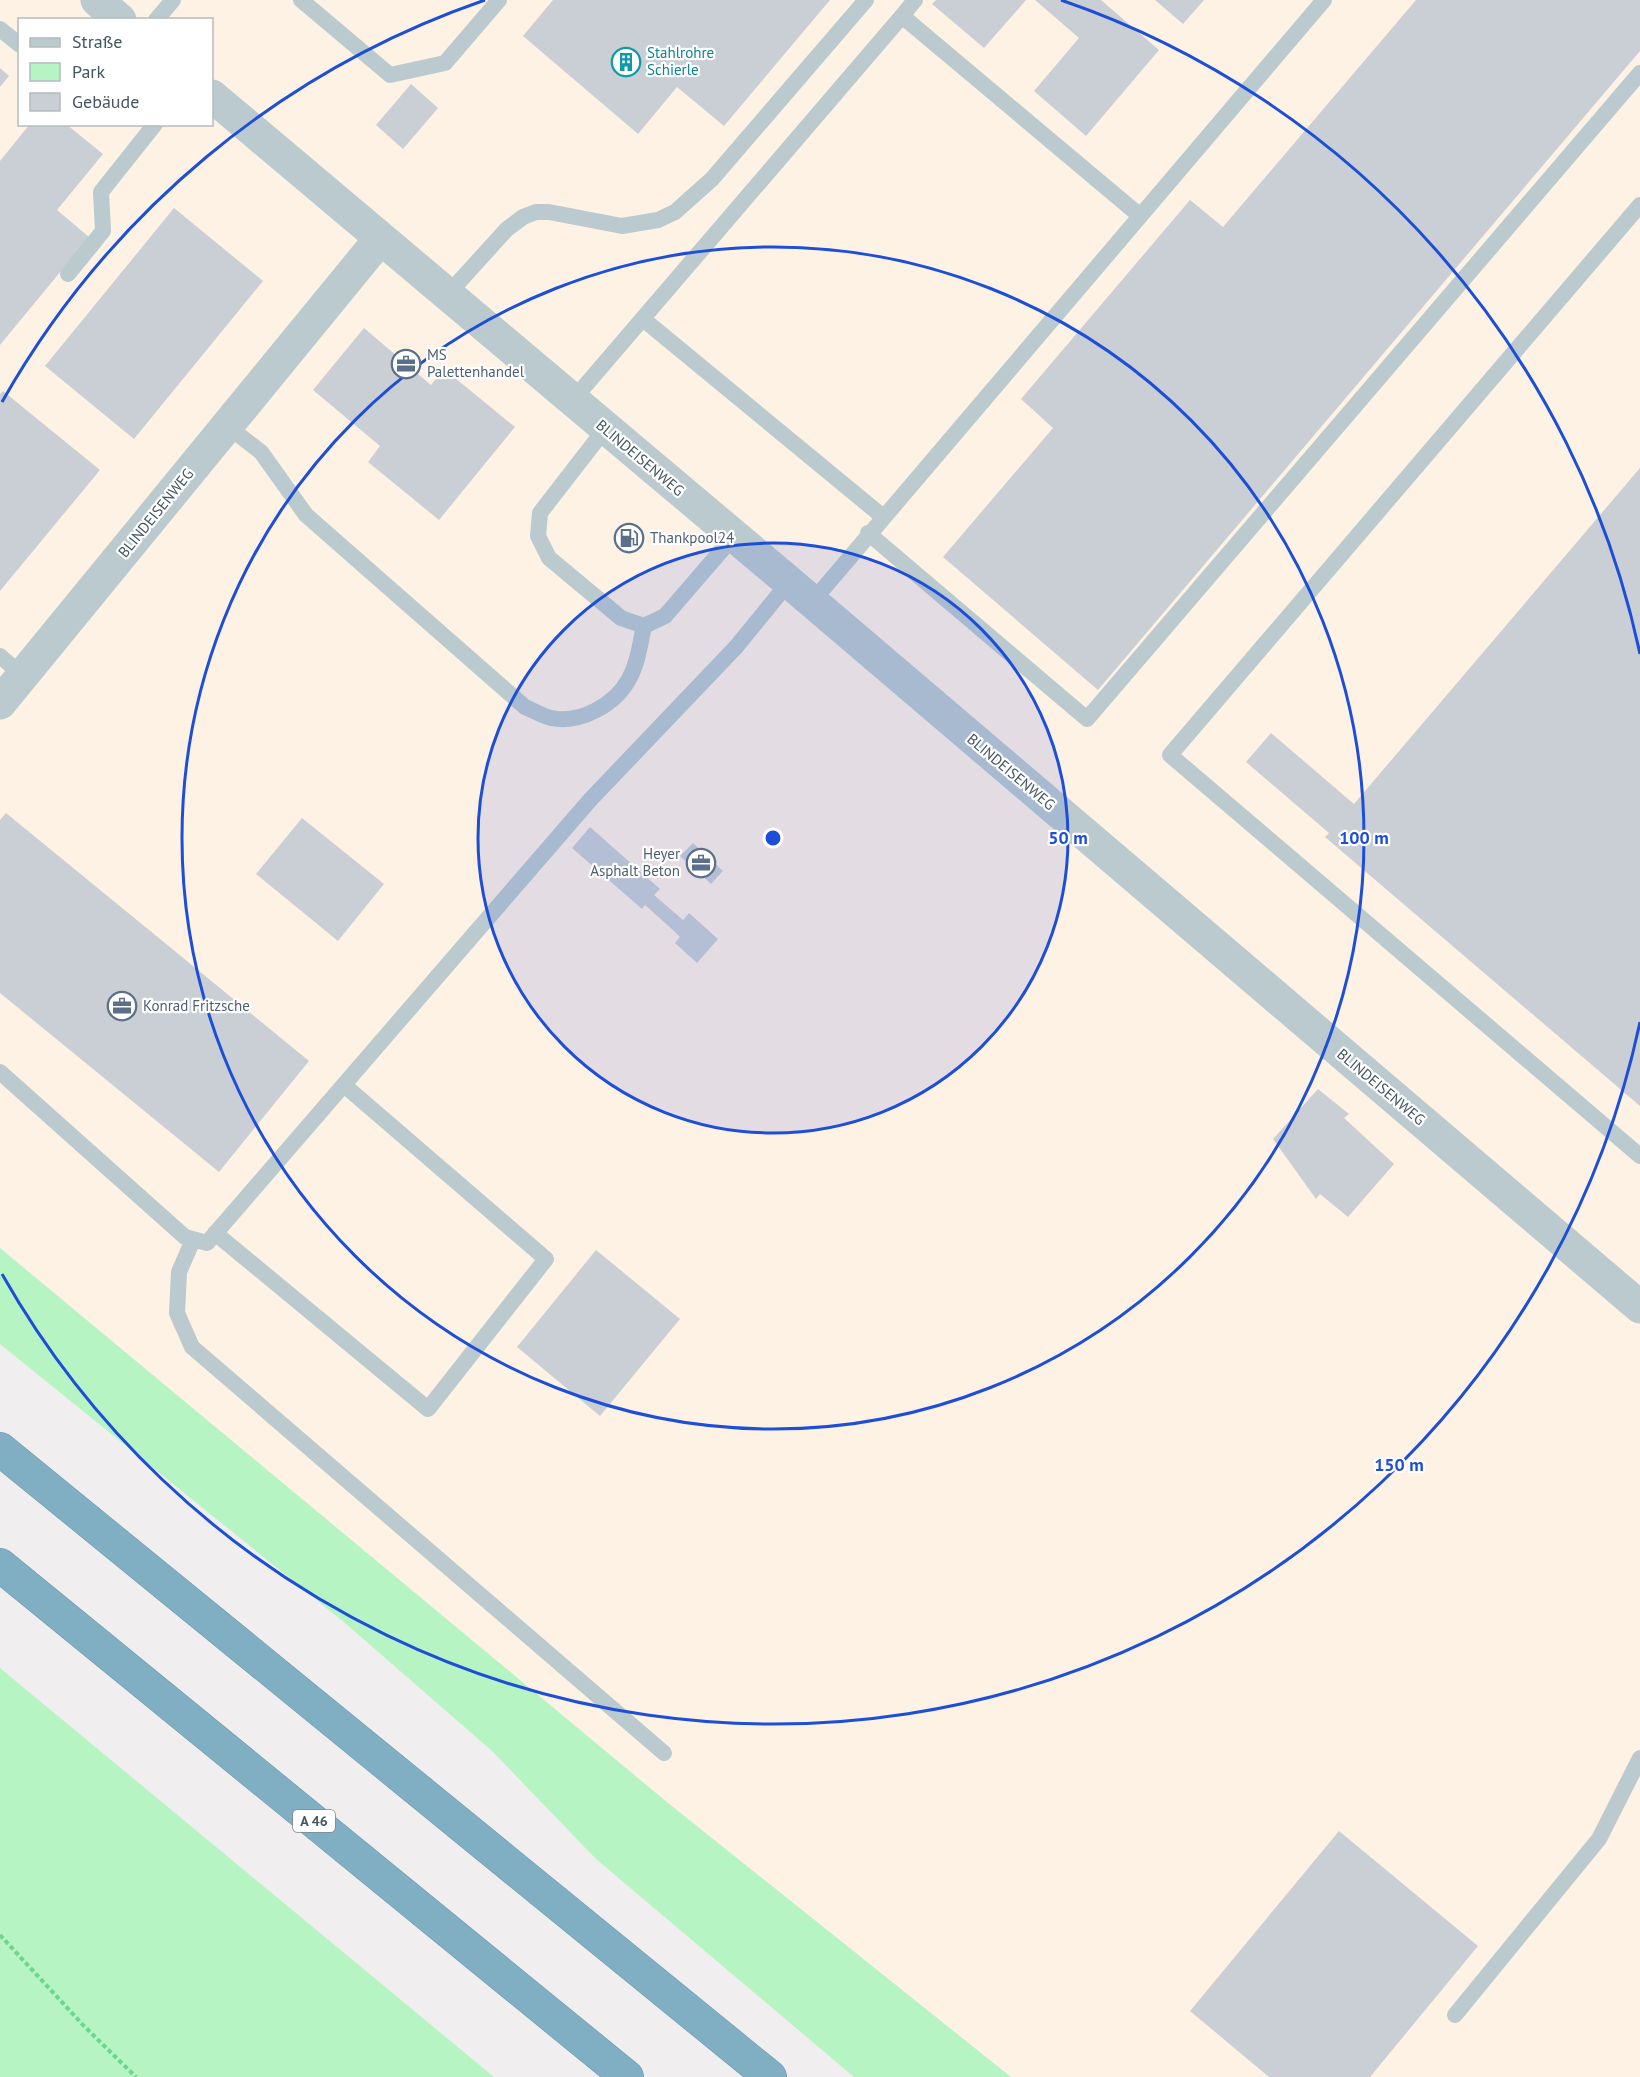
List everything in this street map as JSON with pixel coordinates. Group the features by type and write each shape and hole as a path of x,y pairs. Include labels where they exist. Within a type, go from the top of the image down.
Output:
{"highway":[{"path":"0,1449 770,2077"},
{"name":"A 46","path":"0,1565 627,2077"}],"street":[{"path":"97,0 118,18"},
{"name":"BLINDEISENWEG","path":"213,97 734,536 1640,1307"},
{"name":"BLINDEISENWEG","path":"0,703 11,666 227,426 380,239"}],"lane":[{"path":"158,18 173,0"},
{"path":"301,0 390,75 445,63 499,0"},
{"path":"447,296 507,229 523,217 536,212 549,212 622,226 658,220 675,212 712,179 866,0"},
{"path":"572,400 644,319 915,0"},
{"path":"0,1072 185,1238 207,1243 590,800 736,647 868,532 1324,0"},
{"path":"902,16 1139,215"},
{"path":"0,29 18,43"},
{"path":"868,532 1087,719 1640,73"},
{"path":"68,274 103,231 101,192 154,126"},
{"path":"1640,205 1170,755 1640,1156"},
{"path":"644,319 882,516"},
{"path":"227,426 261,452 306,515 525,707 550,718 579,718 604,706 628,681 637,658 644,626"},
{"path":"606,429 540,513 538,536 549,558 621,618 644,626 665,616 734,536"},
{"path":"215,1233 428,1409 546,1259 344,1085"},
{"path":"193,1240 179,1272 177,1313 192,1347 664,1753"},
{"path":"1455,2015 1599,1839 1640,1758"}],"path":[{"path":"0,1935 83,2025 136,2077"}],"shaded area":[{"path":"0,0 1640,0 1640,2077 1011,2077 668,1803 0,1248"}],"green space":[{"path":"0,1248 668,1803 1011,2077 854,2077 596,1859 492,1751 345,1623 0,1344"},
{"path":"0,1668 494,2077 0,2077"}],"building":[{"name":"Stahlrohre Schierle","path":"553,0 830,0 724,126 677,87 638,134 523,36"},
{"path":"936,0 1026,0 984,48 932,4"},
{"path":"1035,0 1101,0 1159,50 1086,136 1034,91 1079,38"},
{"path":"1155,0 1204,0 1183,24"},
{"path":"1416,0 1640,0 1640,51 1098,690 943,557 1053,428 1021,399 1190,200 1223,227"},
{"path":"0,68 9,76 0,87"},
{"path":"411,84 438,108 403,149 376,125"},
{"path":"28,126 68,126 103,154 57,210 89,237 0,345 0,161"},
{"path":"174,208 263,281 134,439 45,366"},
{"path":"364,328 431,385 444,369 515,427 439,520 368,462 380,446 313,390"},
{"path":"3,391 100,470 0,591 0,394"},
{"path":"1640,468 1640,1106 1325,837 1329,833 1246,762 1271,733 1354,804"},
{"path":"6,813 309,1061 219,1172 0,993 0,820"},
{"path":"302,818 384,884 338,941 256,874"},
{"path":"590,827 660,889 654,895 683,920 689,913 718,939 697,963 675,943 680,937 674,931 645,905 642,909 572,848"},
{"path":"693,843 723,871 711,884 680,856"},
{"path":"1318,1089 1349,1114 1344,1118 1394,1164 1348,1217 1320,1194 1316,1199 1273,1139"},
{"path":"596,1250 680,1319 600,1416 517,1347"},
{"path":"1339,1831 1478,1946 1370,2077 1269,2077 1190,2011"}],"place":[{"name":"Stahlrohre Schierle","path":"626,62"},
{"name":"MS Palettenhandel","path":"406,364"},
{"name":"Thankpool24","path":"629,538"},
{"name":"Heyer Asphalt Beton","path":"701,863"},
{"name":"Konrad Fritzsche","path":"122,1006"}]}
